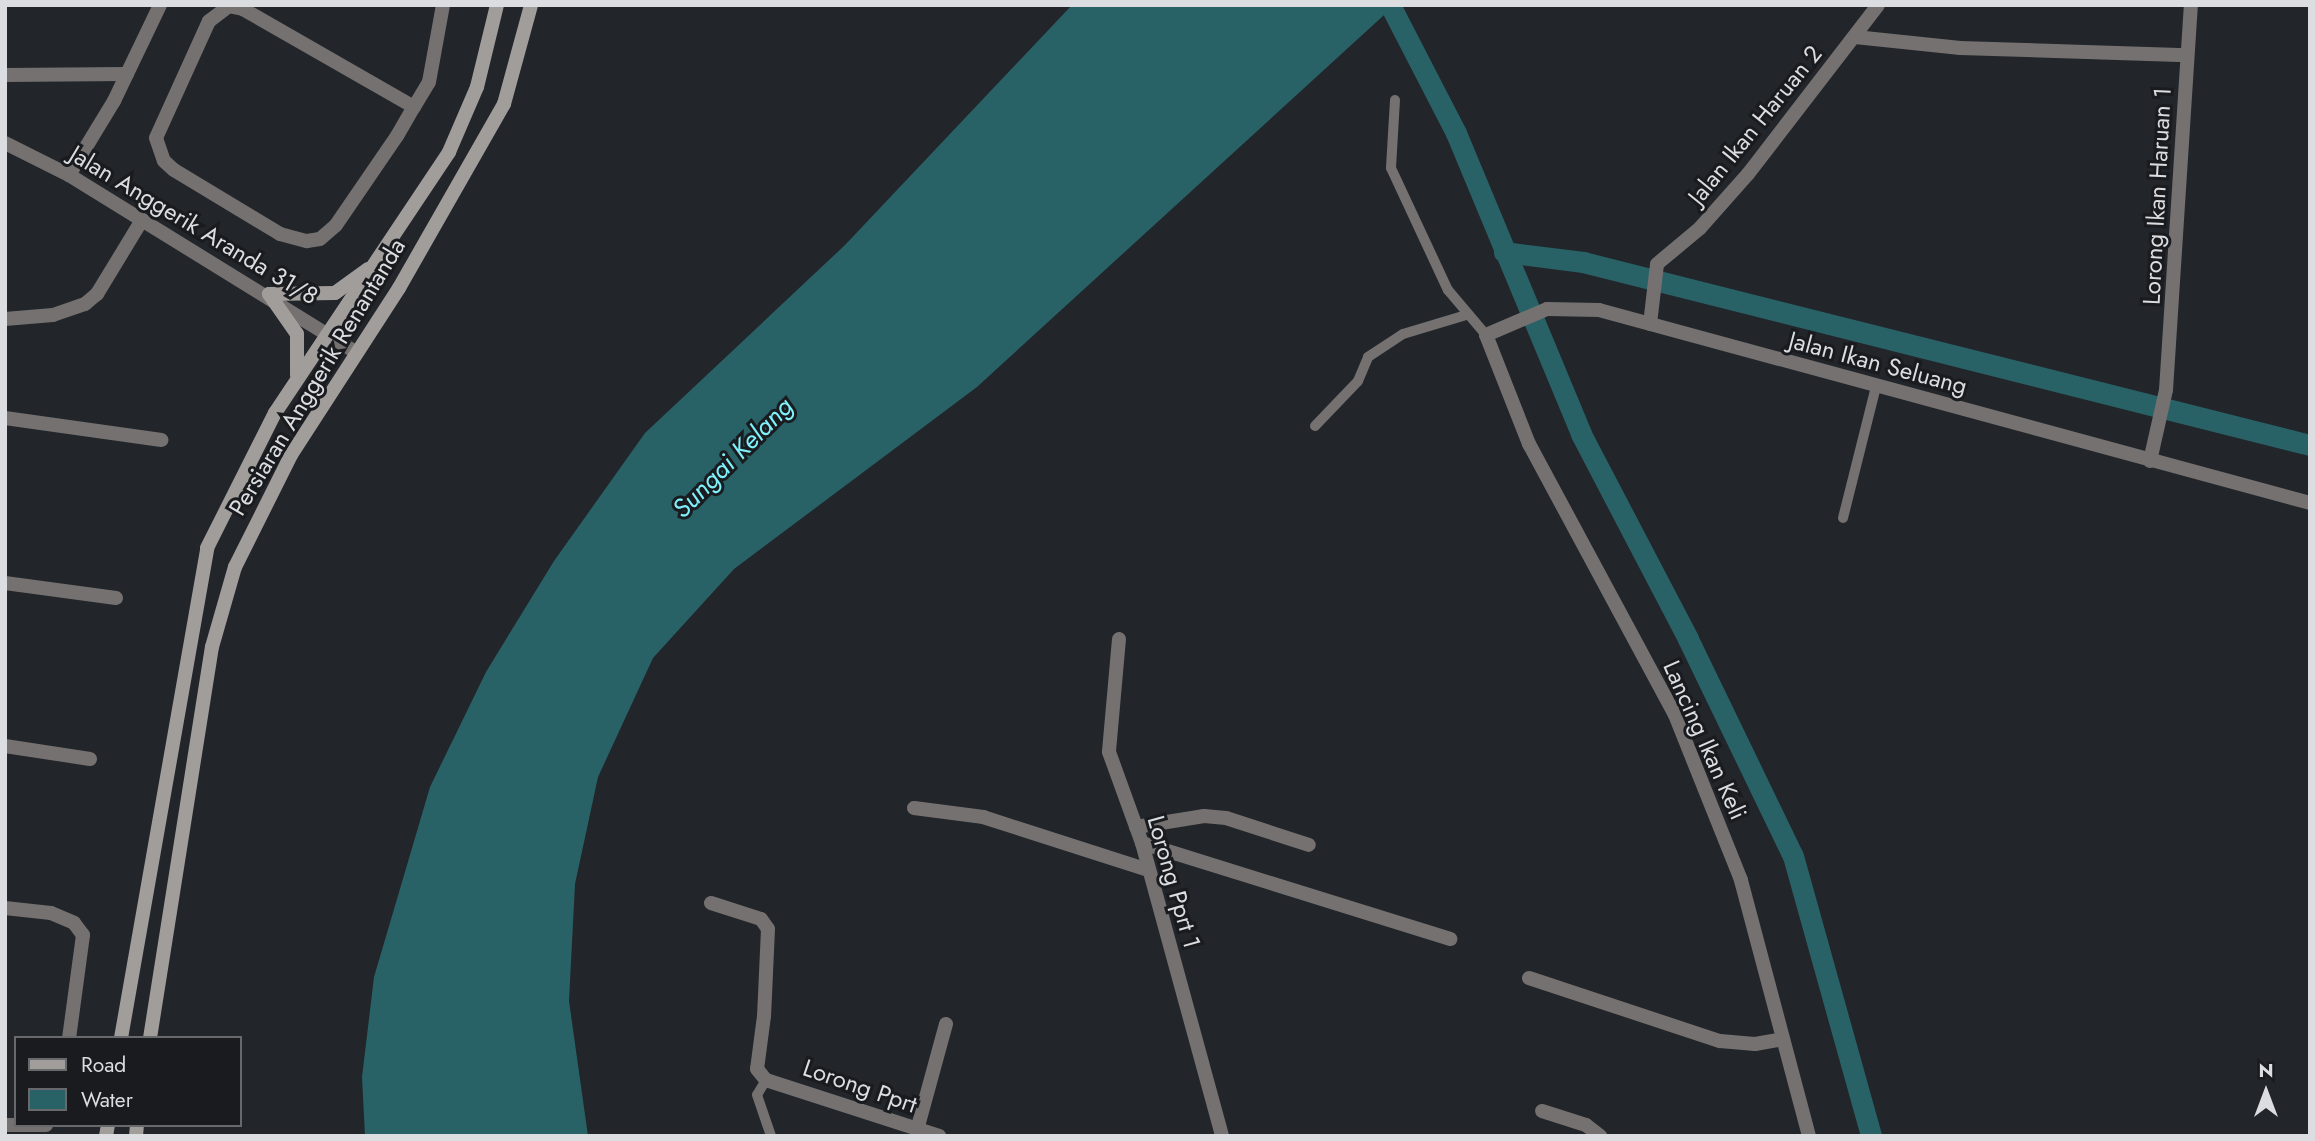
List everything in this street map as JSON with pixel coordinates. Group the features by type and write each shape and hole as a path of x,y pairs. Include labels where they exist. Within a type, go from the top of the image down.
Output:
{"main road":[{"name":"Persiaran Anggerik Renantanda","path":"121,1036 207,548 297,378 382,259 449,152 477,87 497,5"},
{"name":"Persiaran Anggerik Renantanda","path":"150,1036 212,647 235,567 291,455 399,288 504,104 531,5"},
{"path":"269,295 335,293 382,259"},
{"path":"269,295 297,334 297,378"}],"street":[{"path":"69,175 127,74 160,5"},
{"path":"414,107 243,9 229,6 209,21 156,138 164,161 280,233 307,241 320,239 336,225 414,107 429,82 443,5"},
{"name":"Jalan Ikan Haruan 2","path":"1650,324 1651,297 1657,264 1700,228 1740,183 1878,5"},
{"name":"Lorong Ikan Haruan 1","path":"2150,461 2166,390 2191,5"},
{"path":"1855,37 1960,48 2188,55"},
{"path":"5,75 127,74"},
{"name":"Jalan Anggerik Aranda 31/8","path":"5,143 69,175 269,295 356,352"},
{"path":"5,319 53,315 85,304 97,294 142,220"},
{"name":"Jalan Ikan Seluang","path":"1486,335 1547,309 1599,310 2310,503"},
{"name":"Lancing Ikan Keli","path":"1486,335 1529,444 1675,715 1741,880 1809,1136"},
{"path":"5,418 161,440"},
{"path":"5,583 116,598"},
{"name":"Lorong Pprt 1","path":"1119,639 1109,752 1142,843 1222,1136"},
{"path":"5,746 90,759"},
{"path":"914,808 983,817 1148,870"},
{"path":"1136,827 1204,816 1226,818 1309,845"},
{"path":"1142,843 1450,939"},
{"path":"711,903 761,919 768,929 764,1016 757,1069 766,1080"},
{"path":"5,908 51,913 74,923 83,935 69,1036"},
{"path":"1529,978 1720,1041 1755,1044 1782,1039"},
{"path":"917,1130 946,1024"},
{"name":"Lorong Pprt","path":"766,1080 939,1136"},
{"path":"1542,1111 1586,1125 1600,1136"}],"lane":[{"path":"1395,100 1391,168 1448,290 1466,315 1486,335"},
{"path":"1314,426 1358,381 1368,357 1403,334 1466,315"},
{"path":"1843,518 1876,387"},
{"path":"766,1080 757,1095 771,1136"}],"water":[{"name":"Sungai Kelang","path":"1072,5 1395,5 977,387 734,569 653,658 598,777 575,884 569,1001 588,1136 365,1136 362,1077 374,977 430,787 486,672 554,561 645,433 845,245"}],"waterway":[{"path":"1390,5 1456,133 1581,434 1688,639 1793,856 1871,1136"},
{"path":"1504,252 1583,262 2310,445"}]}
